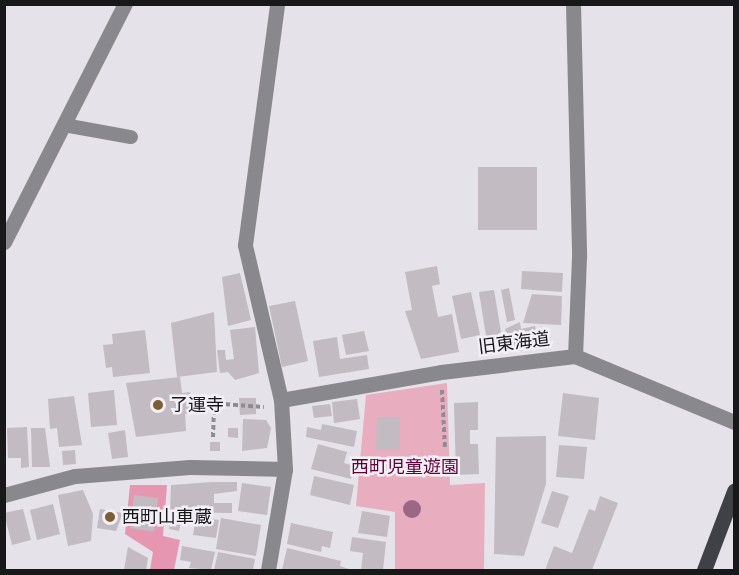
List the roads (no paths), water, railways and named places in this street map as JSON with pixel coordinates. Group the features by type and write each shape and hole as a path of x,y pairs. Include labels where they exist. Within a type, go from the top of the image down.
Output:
{"main road":[{"path":"704,570 735,491"}],"street":[{"path":"4,242 125,4"},
{"path":"268,570 285,469 281,404 246,245 277,4"},
{"name":"旧東海道","path":"281,404 441,372 575,356 579,256 573,4"},
{"path":"575,356 735,422"},
{"path":"4,495 75,476 190,467 285,469"}],"lane":[{"path":"64,125 131,137"}],"place":[{"name":"了運寺","path":"158,405"},
{"name":"西町山車蔵","path":"110,517"}],"park label":[{"name":"西町児童遊園","path":"405,467"}]}
